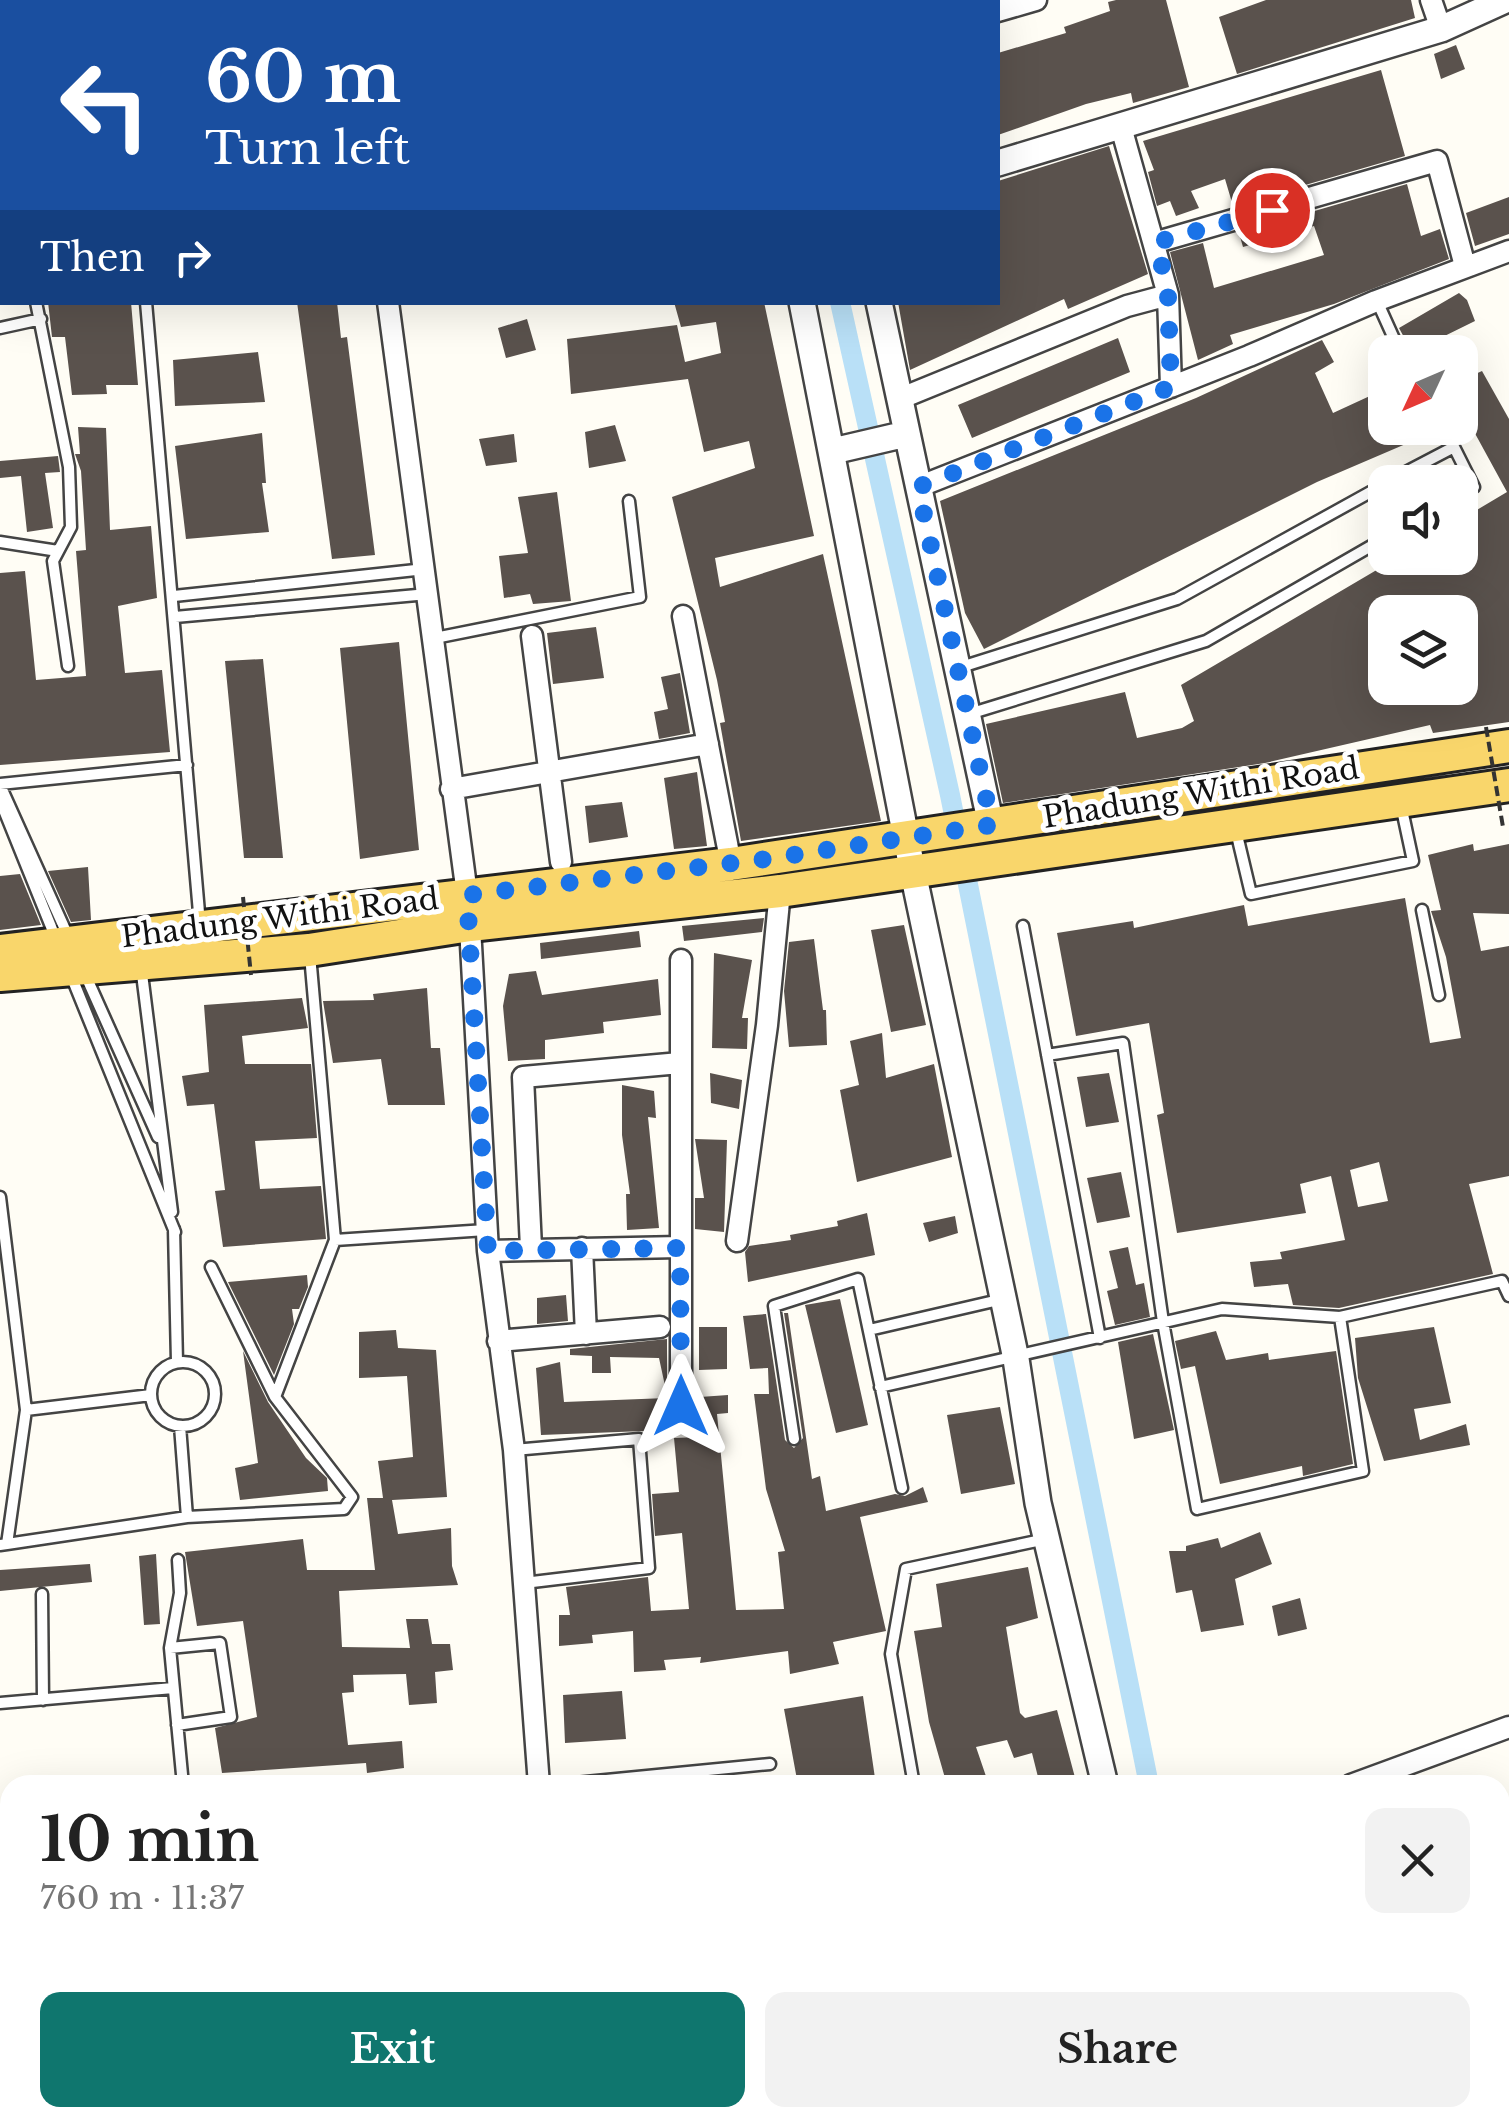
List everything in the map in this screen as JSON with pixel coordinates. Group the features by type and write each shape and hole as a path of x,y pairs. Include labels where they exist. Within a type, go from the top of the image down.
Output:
{"main road":[{"name":"Phadung Withi Road","path":"0,975 140,960 309,950 468,910 730,864 918,838 1498,736"},
{"name":"Phadung Withi Road","path":"0,951 200,927 780,891 1401,804 1509,785"}],"street":[{"path":"1000,10 1036,0"},
{"path":"1431,0 1440,29"},
{"path":"1000,163 1440,29 1505,0"},
{"path":"1121,128 1157,242 1168,295 1171,387"},
{"path":"1157,242 1437,161 1465,266"},
{"path":"918,487 1171,387 1376,300 1509,252"},
{"path":"899,399 1127,306 1168,295"},
{"path":"388,305 468,910 488,1240 514,1450 538,1775"},
{"path":"803,305 918,838 1003,1299 1024,1356 1047,1539 1102,1775"},
{"path":"880,305 968,714 981,827"},
{"path":"833,452 906,434"},
{"path":"683,616 730,864"},
{"path":"532,636 562,862"},
{"path":"452,790 708,744"},
{"path":"737,1241 768,1025 780,891"},
{"path":"680,960 681,1406"},
{"path":"531,1248 523,1077 680,1063"},
{"path":"488,1240 531,1248 680,1248"},
{"path":"582,1248 586,1334"},
{"path":"498,1341 660,1327"},
{"path":"1378,1775 1509,1727"}],"lane":[{"path":"1376,300 1392,335"},
{"path":"37,305 69,467 71,527 53,561 68,666"},
{"path":"146,305 200,927"},
{"path":"0,328 41,319"},
{"path":"1419,465 1454,446 1463,465"},
{"path":"958,668 1176,599 1368,493"},
{"path":"435,638 640,597 629,501"},
{"path":"0,542 58,552"},
{"path":"968,714 1206,641 1368,548"},
{"path":"174,596 425,569"},
{"path":"176,617 429,594"},
{"path":"162,1147 0,784 187,764"},
{"path":"0,800 174,1232"},
{"path":"1234,826 1250,894 1413,861 1401,804"},
{"path":"1422,910 1439,995"},
{"path":"1023,926 1096,1339"},
{"path":"275,1397 336,1240 309,950"},
{"path":"140,960 174,1232 177,1362"},
{"path":"1047,1055 1123,1042 1163,1322 1197,1509 1364,1471 1340,1317"},
{"path":"0,1197 26,1410 4,1544 187,1517 344,1510 352,1497 275,1397 211,1267"},
{"path":"336,1240 488,1240"},
{"path":"794,1440 774,1306 858,1279 902,1488"},
{"path":"880,1386 1222,1309 1340,1317 1502,1280 1509,1296"},
{"path":"868,1330 1003,1299"},
{"path":"177,1362 203,1369 215,1392 206,1417 180,1426 157,1413 151,1396 160,1371 177,1362"},
{"path":"26,1410 151,1396"},
{"path":"180,1426 187,1517"},
{"path":"514,1450 639,1439 649,1568 524,1582"},
{"path":"912,1775 891,1654 906,1570 1047,1539"},
{"path":"178,1560 180,1593 170,1648 182,1775"},
{"path":"42,1594 42,1700"},
{"path":"170,1648 220,1643 231,1717 178,1725"},
{"path":"0,1703 173,1688"},
{"path":"657,1775 770,1764"}],"path":[{"path":"1498,736 1503,827"},
{"path":"243,897 251,976"}],"building":[{"path":"1166,0 1189,87 1133,103 1131,93 1086,104 1000,134 1000,52 1066,33 1064,27 1110,11 1108,2"},
{"path":"1266,0 1411,0 1415,18 1237,74 1219,17"},
{"path":"1456,45 1465,69 1441,79 1434,54"},
{"path":"1381,70 1405,156 1233,206 1225,179 1191,191 1199,208 1176,216 1170,201 1157,206 1148,172 1154,170 1143,141"},
{"path":"1109,146 1148,274 1068,309 1064,299 910,370 899,305 1000,305 1000,180"},
{"path":"1407,184 1421,236 1440,229 1449,259 1334,304 1230,335 1233,344 1198,360 1170,252 1203,243 1214,288 1324,255 1314,226 1243,247 1239,233"},
{"path":"1509,197 1509,234 1475,246 1466,213"},
{"path":"1459,293 1467,300 1475,321 1447,335 1403,335 1399,328"},
{"path":"48,305 131,305 138,385 106,385 107,394 72,395 65,337 52,337"},
{"path":"297,305 337,305 341,338 347,337 375,555 332,559"},
{"path":"675,305 765,305 814,536 715,558 720,587 823,554 881,821 741,841 720,723 725,722 717,680 672,497 755,468 749,441 704,452 688,379 571,394 567,339 677,325 685,362 721,353 716,322 681,327"},
{"path":"527,319 536,350 506,358 498,328"},
{"path":"1118,338 1130,372 972,438 958,405"},
{"path":"1322,340 1334,362 1315,373 1333,413 1368,397 1368,445 1403,445 1317,482 984,649 965,613 940,501 1196,398"},
{"path":"258,352 265,402 175,406 173,360"},
{"path":"1482,371 1509,419 1509,722 1433,733 1430,725 1265,763 1003,803 986,724 1125,692 1137,738 1182,728 1194,721 1181,685 1368,575 1478,575 1478,509 1507,492 1478,439 1478,373"},
{"path":"615,425 626,461 589,468 585,432"},
{"path":"78,427 106,428 110,530 151,526 157,598 118,606 125,673 162,670 170,752 0,765 0,573 25,571 36,680 86,676 76,551 86,550 81,471 75,454 80,454"},
{"path":"262,433 266,483 262,483 269,532 186,539 175,446"},
{"path":"514,434 517,462 486,466 479,439"},
{"path":"58,456 60,472 45,473 53,528 27,532 21,476 0,478 0,461"},
{"path":"557,492 571,601 533,604 530,594 504,598 499,556 528,553 518,497"},
{"path":"596,627 604,678 553,684 547,633"},
{"path":"399,642 419,850 360,859 340,648"},
{"path":"263,659 283,858 244,858 225,661"},
{"path":"680,673 690,733 659,739 654,712 668,709 661,677"},
{"path":"697,772 707,846 674,849 664,778"},
{"path":"622,802 628,837 589,843 585,806"},
{"path":"1473,844 1474,851 1509,844 1509,914 1473,913 1481,951 1509,946 1509,1176 1469,1184 1493,1274 1339,1308 1293,1305 1288,1284 1254,1287 1250,1262 1282,1259 1280,1252 1345,1240 1331,1176 1300,1184 1306,1213 1177,1233 1157,1115 1164,1113 1149,1023 1076,1036 1057,933 1133,921 1134,928 1244,905 1248,926 1405,898 1430,1043 1461,1038 1446,957 1431,911 1441,910 1428,855","holes":["1379,1162 1388,1201 1358,1207 1350,1170"]},
{"path":"88,867 91,920 71,922 48,871"},
{"path":"20,874 41,925 0,930 0,876"},
{"path":"764,918 762,932 684,941 682,926"},
{"path":"904,925 926,1025 891,1032 871,930"},
{"path":"639,931 641,947 541,959 540,943"},
{"path":"814,939 826,1010 827,1045 789,1047 784,991 789,942"},
{"path":"714,953 752,960 742,1018 748,1018 747,1049 712,1048"},
{"path":"536,971 542,995 658,979 661,1015 603,1022 604,1033 545,1040 545,1059 508,1061 503,1006 509,974"},
{"path":"427,988 431,1048 440,1048 445,1105 388,1105 381,1059 333,1063 323,1001 374,1000 373,994"},
{"path":"302,998 308,1028 242,1036 245,1064 311,1064 317,1138 255,1141 260,1189 321,1186 326,1239 223,1247 215,1191 225,1190 214,1104 187,1106 182,1076 209,1072 204,1005"},
{"path":"882,1033 886,1078 934,1064 952,1157 857,1182 840,1090 859,1085 850,1041"},
{"path":"710,1073 742,1080 739,1109 711,1103"},
{"path":"1109,1073 1119,1122 1086,1127 1077,1077"},
{"path":"622,1085 654,1091 656,1118 648,1117 659,1228 627,1230 626,1194 630,1194 622,1135"},
{"path":"695,1139 727,1140 724,1232 695,1229 695,1198 704,1198"},
{"path":"1121,1172 1130,1217 1097,1223 1087,1178"},
{"path":"867,1213 875,1255 748,1282 745,1252 749,1246 791,1240 790,1235 838,1226 837,1221"},
{"path":"955,1216 958,1233 929,1242 923,1223"},
{"path":"1128,1247 1136,1285 1144,1283 1150,1317 1115,1325 1107,1291 1118,1288 1109,1251"},
{"path":"307,1275 308,1287 299,1309 292,1309 294,1324 274,1375 228,1282"},
{"path":"566,1295 568,1321 537,1324 537,1298"},
{"path":"840,1299 868,1425 836,1433 805,1305"},
{"path":"784,1313 788,1313 812,1479 820,1476 826,1511 895,1494 905,1496 923,1487 928,1502 860,1517 886,1631 833,1642 839,1664 790,1674 788,1651 700,1663 701,1657 664,1660 666,1670 634,1672 633,1631 592,1635 593,1643 559,1646 559,1615 570,1615 566,1587 648,1577 651,1611 689,1609 682,1533 655,1536 652,1494 679,1492 674,1438 700,1437 700,1397 728,1395 728,1413 717,1414 736,1610 784,1609 778,1552 785,1551 766,1489 754,1394 769,1394 768,1368 750,1369 743,1316 766,1314 785,1440 794,1448 803,1438"},
{"path":"699,1327 727,1327 727,1369 699,1370"},
{"path":"1434,1327 1451,1403 1414,1409 1420,1440 1466,1424 1470,1445 1384,1461 1358,1378 1355,1338"},
{"path":"396,1330 398,1348 436,1350 447,1497 392,1500 398,1534 451,1528 452,1566 458,1585 339,1591 342,1647 410,1648 406,1619 428,1619 432,1644 450,1644 453,1670 435,1672 437,1703 409,1705 406,1674 353,1675 354,1692 342,1693 348,1745 402,1741 404,1768 367,1773 366,1763 222,1773 215,1728 257,1717 243,1621 197,1626 185,1552 303,1539 307,1570 375,1570 367,1498 383,1498 378,1461 413,1457 407,1376 359,1378 359,1332"},
{"path":"1216,1331 1226,1360 1268,1353 1269,1360 1336,1351 1353,1464 1303,1476 1302,1466 1220,1484 1195,1366 1181,1369 1175,1341"},
{"path":"1153,1334 1174,1430 1134,1439 1118,1342"},
{"path":"667,1339 667,1395 659,1358 610,1357 611,1373 592,1373 592,1356 570,1355 570,1349"},
{"path":"243,1351 268,1402 306,1458 327,1478 328,1491 240,1500 235,1468 258,1463"},
{"path":"560,1362 564,1402 667,1398 670,1430 541,1435 536,1368"},
{"path":"1000,1407 1015,1484 961,1494 947,1415"},
{"path":"1260,1532 1272,1564 1235,1579 1244,1625 1201,1632 1192,1590 1176,1593 1169,1551 1186,1551 1186,1546 1218,1538 1221,1548"},
{"path":"156,1554 160,1624 144,1625 139,1556"},
{"path":"90,1564 92,1582 0,1591 0,1570"},
{"path":"1028,1567 1038,1618 1006,1627 1020,1713 1025,1718 1057,1710 1074,1775 1038,1775 1032,1753 1014,1758 1007,1740 976,1747 986,1775 944,1775 929,1722 914,1631 942,1627 936,1584"},
{"path":"1300,1598 1307,1629 1278,1636 1272,1606"},
{"path":"622,1691 626,1739 565,1743 563,1695"},
{"path":"863,1696 875,1775 796,1775 784,1709"}],"waterway":[{"path":"841,305 950,795 1147,1775"}],"route":[{"path":"681,1406 680,1248 488,1251 467,895 766,859 992,825 918,487 1171,387 1168,295 1157,242 1272,210"}]}
